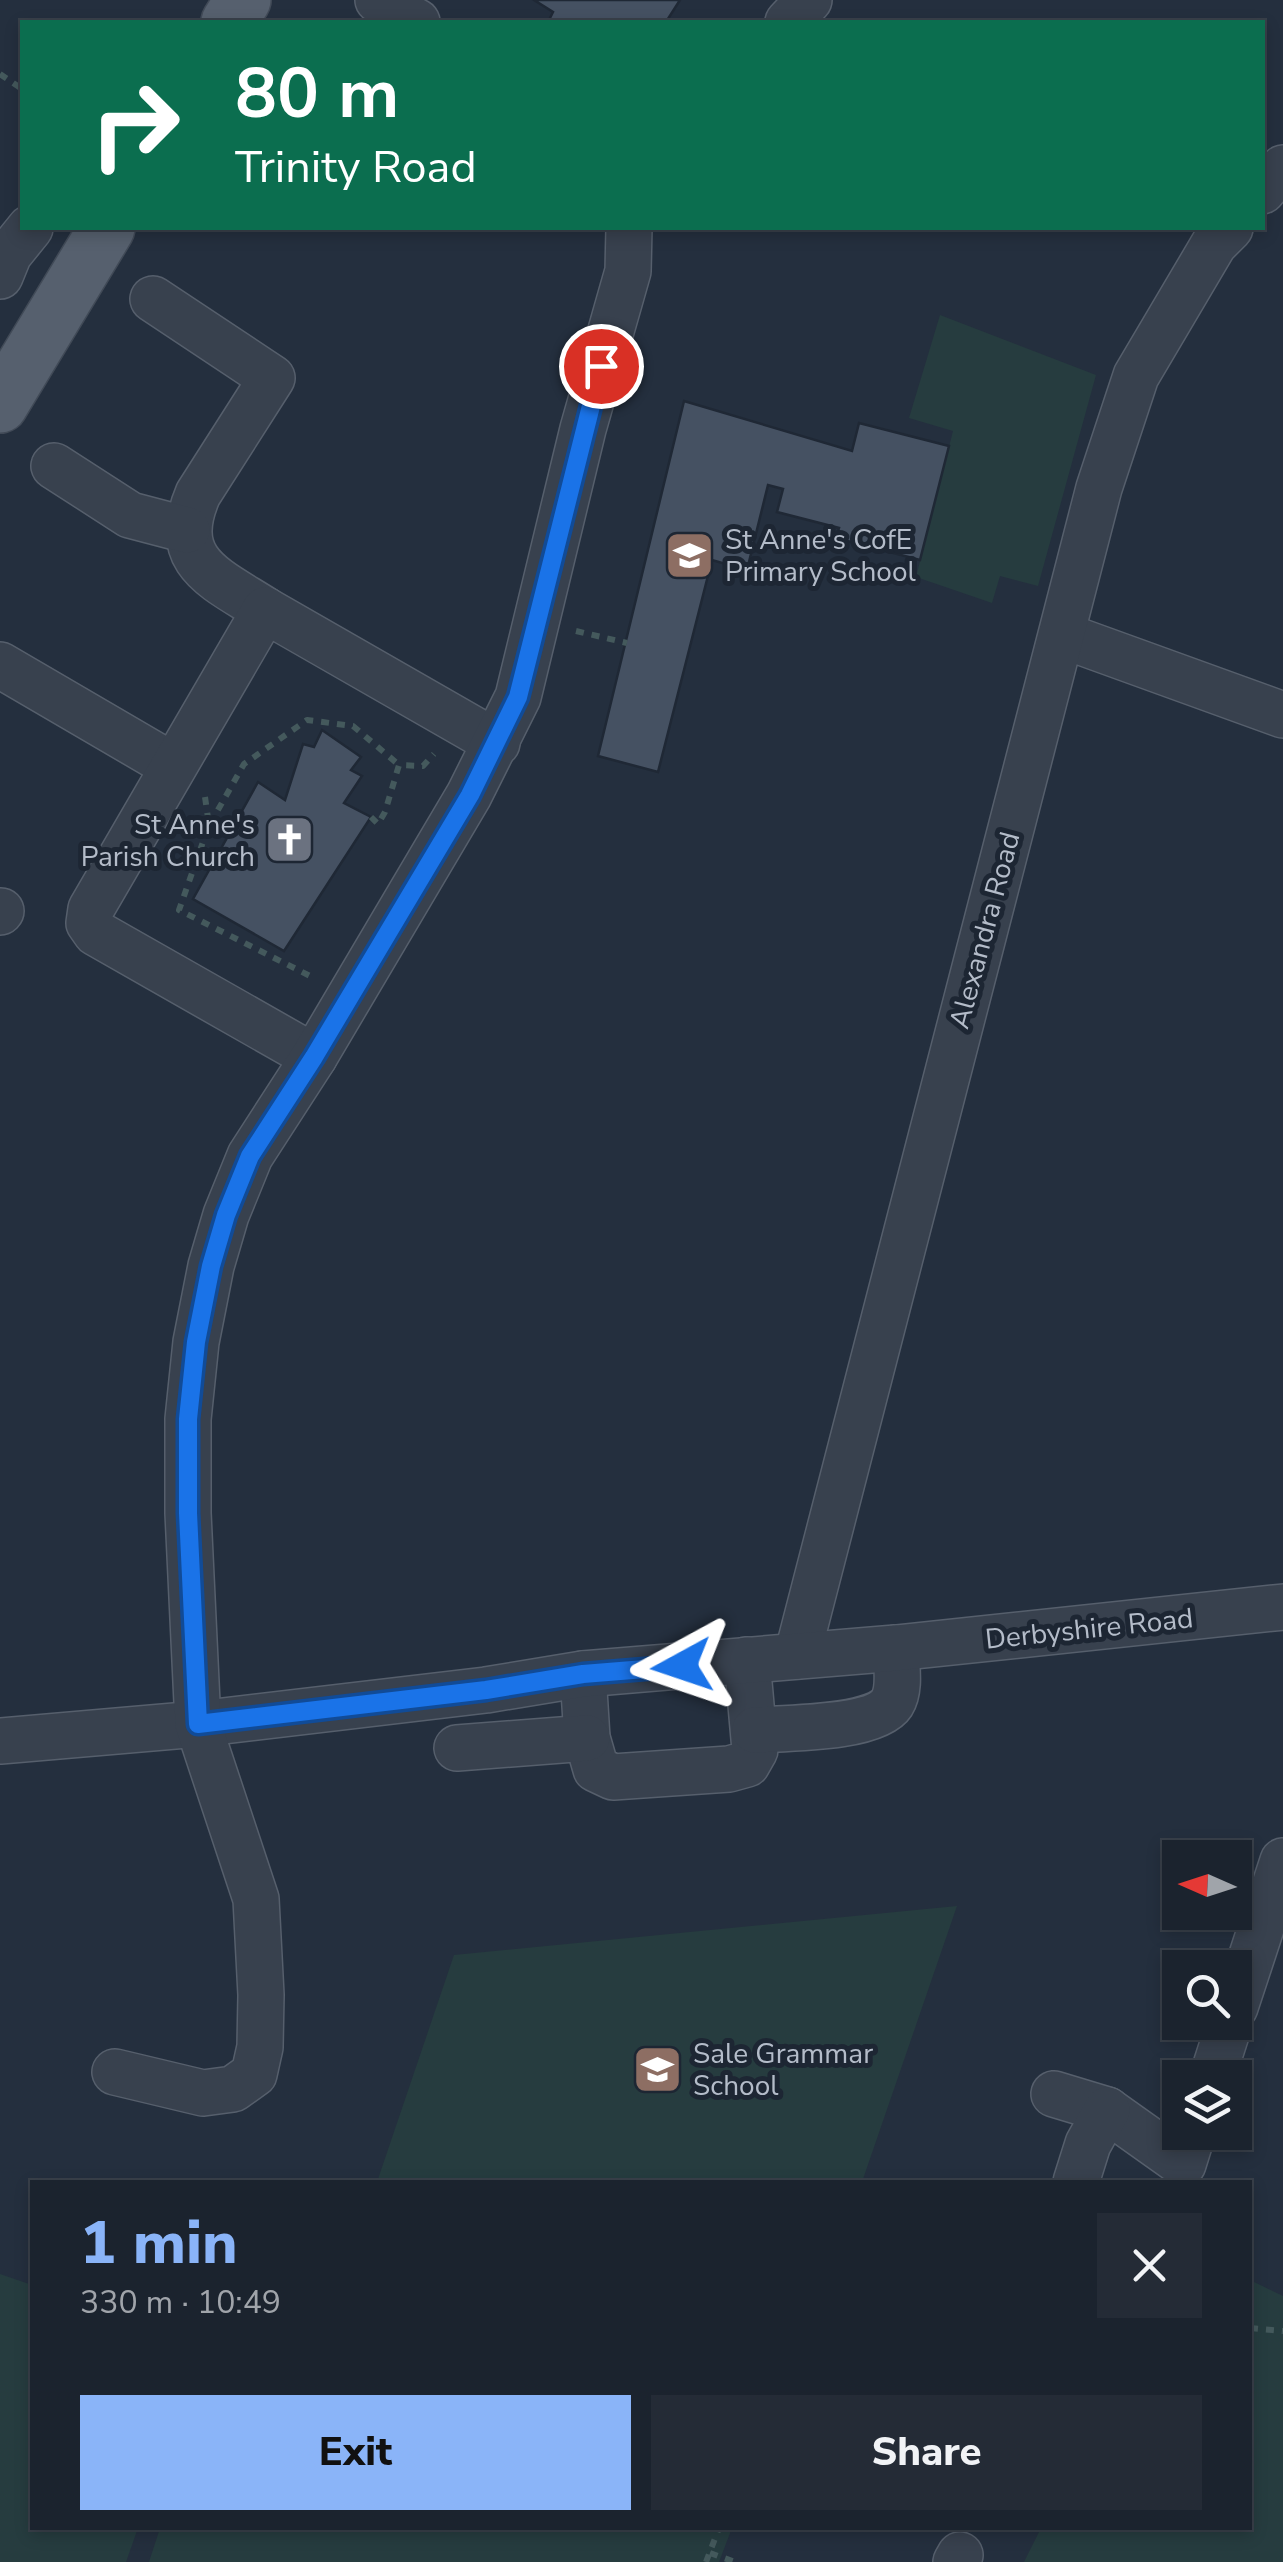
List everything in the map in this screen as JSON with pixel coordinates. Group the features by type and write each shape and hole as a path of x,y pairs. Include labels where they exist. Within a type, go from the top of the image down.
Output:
{"main road":[{"path":"0,404 106,230"}],"street":[{"path":"378,0 413,20"},
{"path":"790,20 809,0"},
{"path":"1265,187 1283,168"},
{"path":"0,276 9,254 28,230"},
{"path":"115,2072 202,2093 234,2089 254,2074 260,2047 256,1899 198,1724 188,1513 188,1419 196,1342 211,1266 250,1156 314,1057 470,795 478,732 518,697 583,430 628,270 628,230"},
{"name":"Alexandra Road","path":"797,1656 1100,488 1136,376 1214,244 1228,230"},
{"path":"153,300 272,378 198,494 190,515 187,530 192,554 204,571 478,732"},
{"path":"54,466 130,516 187,530"},
{"path":"265,610 91,908 88,923 96,932 314,1057"},
{"path":"1062,635 1283,715"},
{"path":"0,664 173,766"},
{"name":"Derbyshire Road","path":"0,1741 198,1724 486,1690 583,1674 896,1648 1283,1607"},
{"path":"755,1730 861,1721 882,1714 893,1702 897,1686 896,1648"},
{"path":"583,1674 587,1738 596,1769 613,1777 728,1769 747,1764 755,1750 747,1660"},
{"path":"486,1690 475,1746 587,1738"},
{"path":"1252,1955 1283,1861"},
{"path":"1054,2094 1107,2110 1162,2136"},
{"path":"1077,2180 1088,2144 1107,2110"}],"path":[{"path":"536,620 626,644"},
{"path":"348,995 178,910 209,825 244,764 307,720 353,726 399,765 423,766 478,732"},
{"path":"371,816 378,824 399,765"},
{"path":"173,766 203,784 209,825"},
{"path":"1252,2328 1283,2331"},
{"path":"706,2562 718,2530"},
{"path":"710,2553 735,2562"}],"green space":[{"path":"940,315 1096,375 1038,586 1000,576 992,603 916,577 953,431 909,418"},
{"name":"Sale Grammar School","path":"957,1906 863,2180 378,2180 454,1955"},
{"path":"0,2274 30,2284 30,2530 137,2530 126,2562 0,2562"},
{"path":"1252,2281 1283,2296 1283,2562 1024,2562 1040,2530 1252,2530"},
{"path":"159,2530 731,2530 719,2562 149,2562"}],"building":[{"path":"534,0 680,0 667,20 549,20 553,12"},
{"path":"684,401 852,451 859,423 949,446 920,560 836,538 839,528 777,512 783,489 768,485 747,570 712,560 658,772 598,756"},
{"name":"St Anne's Parish Church","path":"322,730 361,757 351,770 362,776 344,803 371,817 284,951 193,899 258,782 285,800 303,744 314,747"}],"place":[{"name":"St Anne's CofE Primary School","path":"690,555"},
{"name":"St Anne's Parish Church","path":"290,840"},
{"name":"Sale Grammar School","path":"658,2069"}],"route":[{"path":"601,366 518,697 470,795 314,1057 250,1156 226,1215 196,1342 188,1419 188,1513 198,1724 486,1690 583,1674 682,1666"}]}
